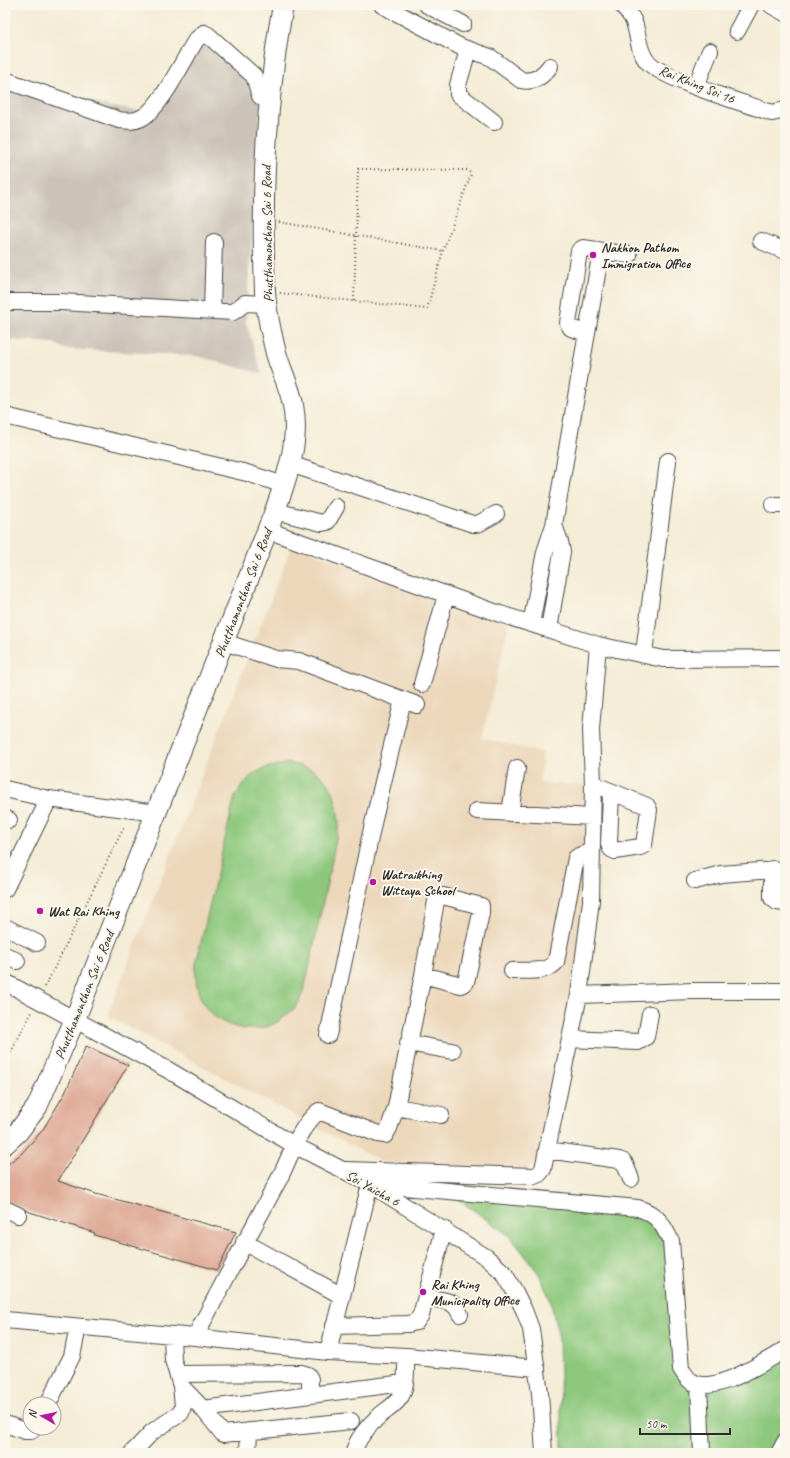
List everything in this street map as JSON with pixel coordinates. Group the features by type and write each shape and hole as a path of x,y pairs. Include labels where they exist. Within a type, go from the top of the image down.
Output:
{"main road":[{"name":"Phutthamonthon Sai 6 Road","path":"5,1144 18,1132 37,1106 75,1019 275,511 290,464 294,444 294,406 277,354 266,298 264,219 269,100 284,5"}],"street":[{"path":"382,5 468,50 490,57 502,64 506,70 514,76 527,81 544,75 550,66"},
{"path":"427,5 463,24"},
{"name":"Rai Khing Soi 16","path":"622,5 633,20 641,52 646,60 657,69 696,86 772,113 785,110"},
{"path":"737,31 751,5"},
{"path":"771,5 785,13"},
{"path":"5,80 119,120 133,121 144,117 156,105 196,40 204,34 208,35 254,76 260,96 269,100"},
{"path":"468,50 458,85 458,94 494,122"},
{"path":"696,86 710,51"},
{"path":"761,240 785,251"},
{"path":"212,311 214,242"},
{"path":"586,333 571,328 568,323 579,250 583,248 629,255"},
{"path":"531,624 545,552 554,525 601,251"},
{"path":"5,302 61,302 233,312 245,303 266,298"},
{"path":"5,416 247,473 284,485"},
{"path":"644,653 668,461"},
{"path":"290,464 472,524 484,521 496,514"},
{"path":"275,511 322,523 326,522 336,507"},
{"path":"549,629 562,552 554,525"},
{"path":"267,530 446,595 598,645 644,653 663,659 785,658"},
{"path":"422,684 446,595"},
{"path":"224,642 276,659 299,661 410,703 374,819 328,1036"},
{"path":"340,1170 534,1176 539,1174 543,1169 579,995 591,901 593,784 591,729 598,645"},
{"path":"510,813 517,768"},
{"path":"593,784 611,792"},
{"path":"5,789 49,799 157,813"},
{"path":"5,889 49,799"},
{"path":"477,811 592,817"},
{"path":"512,971 545,970 552,967 556,962 576,858 592,851"},
{"path":"696,881 721,874 778,869 772,898 777,902 785,903"},
{"path":"195,1337 244,1242 279,1179 294,1145 310,1118 319,1111 378,1134 384,1135 389,1128 396,1107 423,975 436,901 439,897 481,906 480,920 466,982 462,985 423,975"},
{"path":"5,928 37,943"},
{"name":"Soi Yaicha 6","path":"5,982 170,1071 294,1145 340,1170 370,1184 444,1229 486,1257 504,1273 524,1310 530,1329 537,1368 544,1453"},
{"path":"579,995 693,991 785,991"},
{"path":"570,1039 638,1042 646,1037 650,1014"},
{"path":"408,1043 452,1051"},
{"path":"396,1107 441,1115"},
{"path":"547,1150 619,1160 624,1162 632,1179"},
{"path":"328,1352 370,1184 638,1208 652,1213 663,1225 671,1241 682,1369 690,1381 699,1385 718,1384 741,1374 785,1350"},
{"path":"334,1326 408,1324 416,1322 421,1315 444,1229"},
{"path":"244,1242 342,1296"},
{"path":"426,1298 452,1302 458,1307 460,1314"},
{"path":"5,1320 195,1337 328,1352 406,1356 537,1368"},
{"path":"52,1396 72,1356 78,1327"},
{"path":"132,1453 152,1432 181,1413 183,1406 180,1380 173,1360 172,1336"},
{"path":"354,1453 360,1439 377,1418 395,1405 401,1395 404,1383 406,1356"},
{"path":"180,1380 302,1373 308,1375 310,1379 310,1395"},
{"path":"180,1380 223,1434 351,1421"},
{"path":"204,1409 404,1383"},
{"path":"699,1385 702,1453"},
{"path":"5,1424 22,1430"},
{"path":"248,1453 249,1431"},
{"path":"779,1453 785,1442"}],"path":[{"path":"266,298 354,301 427,309 443,251 471,174 468,170 358,169 354,301"},
{"path":"264,219 443,251"},
{"path":"5,1062 38,1000 124,827"}],"shaded area":[{"path":"202,24 262,77 246,322 262,374 197,356 65,349 54,343 5,340 5,74 112,107 146,112"},
{"name":"Watraikhing Wittaya School","path":"292,545 509,623 482,738 543,753 539,783 586,785 585,920 544,1154 528,1169 382,1162 110,1017 109,1012"}],"green space":[{"path":"290,763 314,771 327,782 334,795 338,810 339,826 306,982 296,1007 273,1024 261,1028 249,1029 237,1027 225,1023 215,1017 206,1008 200,997 198,989 196,964 235,796 252,775 264,769"},
{"path":"449,1193 606,1206 662,1225 681,1369 701,1386 785,1356 785,1453 562,1453 559,1339 550,1299 539,1274 510,1236"}],"building":[{"path":"86,1046 128,1065 58,1181 96,1194 236,1232 217,1270 94,1235 95,1233 30,1212 5,1200 5,1166 21,1154 42,1131 65,1093"}],"place":[{"name":"Nakhon Pathom Immigration Office","path":"593,255"},
{"name":"Watraikhing Wittaya School","path":"373,882"},
{"name":"Wat Rai Khing","path":"40,911"},
{"name":"Rai Khing Municipality Office","path":"423,1292"}]}
